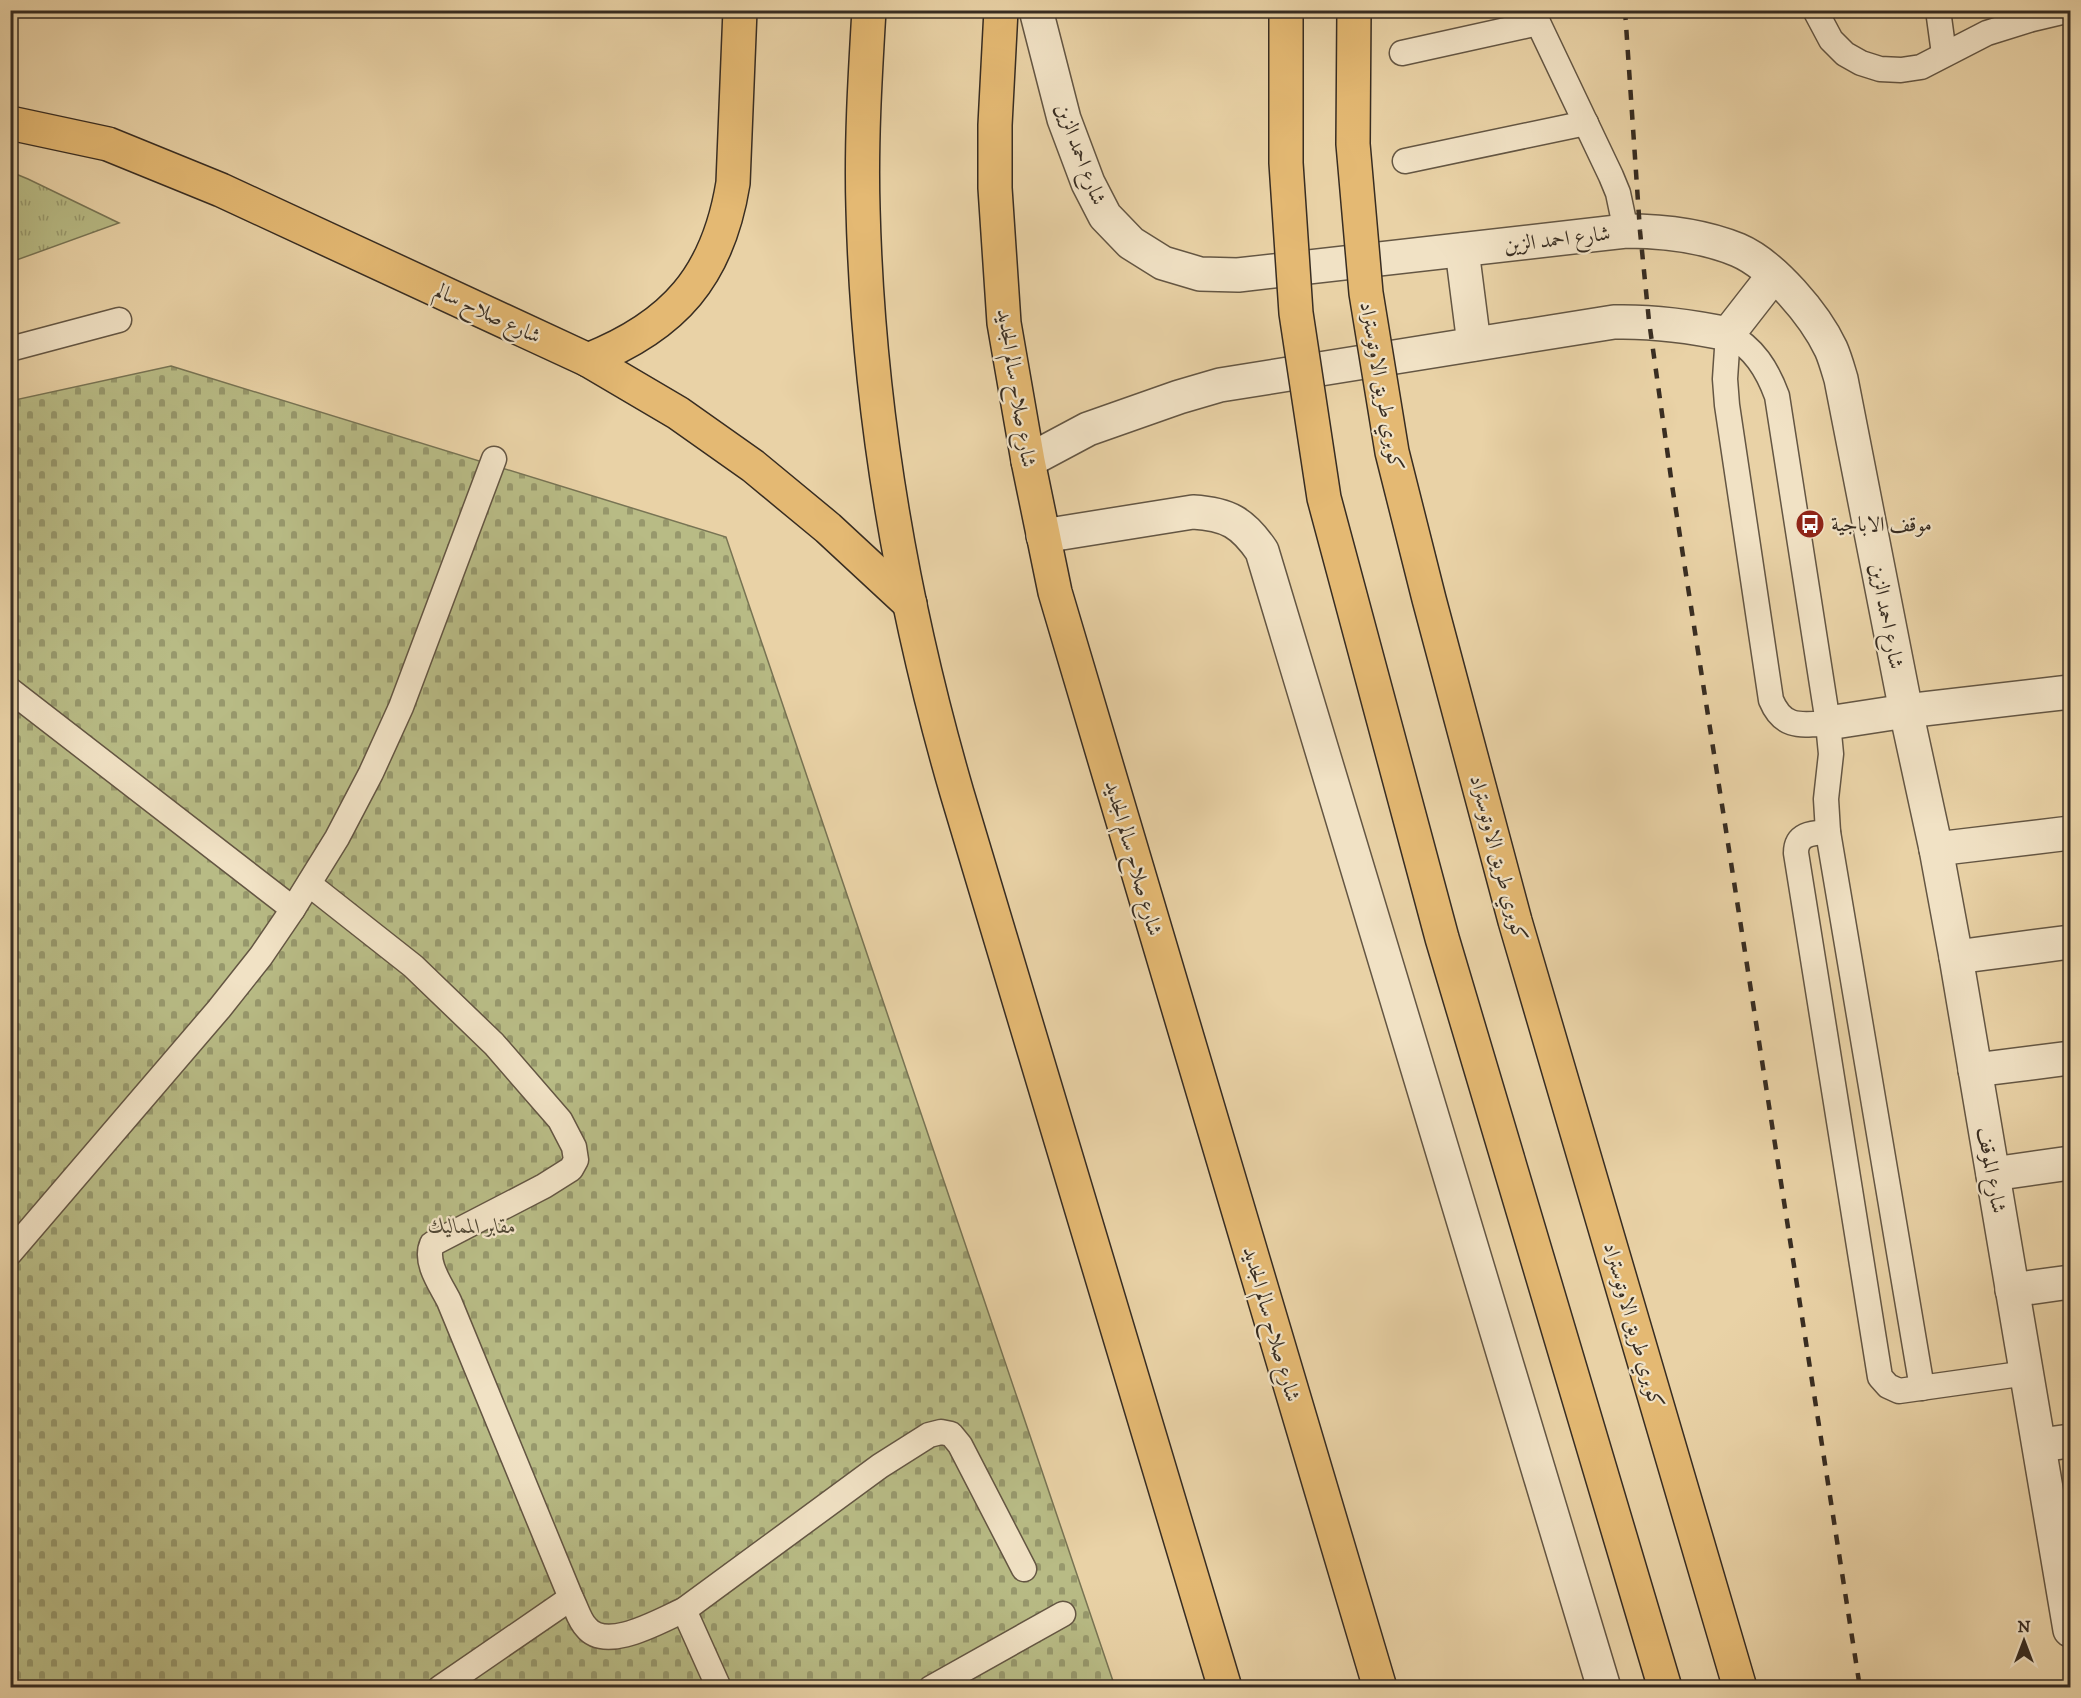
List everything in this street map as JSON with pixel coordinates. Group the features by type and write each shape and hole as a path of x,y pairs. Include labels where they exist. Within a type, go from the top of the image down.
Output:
{"main road":[{"path":"588,360 619,348 638,337 673,309 694,284 721,236 733,183 740,10"},
{"path":"869,10 864,89 862,209 869,315 878,408 891,503 910,604 938,728 1225,1688"},
{"name":"شارع صلاح سالم الجديد","path":"1001,10 995,125 995,188 1004,323 1043,536 1059,603 1380,1688"},
{"path":"1286,10 1286,163 1296,313 1324,498 1442,938 1665,1688"},
{"name":"كوبري طريق الاوتوستراد","path":"1354,10 1353,144 1366,293 1392,452 1515,921 1740,1688"},
{"name":"شارع صلاح سالم","path":"10,123 108,144 221,190 588,360 678,413 753,466 828,528 910,604"}],"street":[{"name":"شارع احمد الزين","path":"1036,10 1064,119 1088,183 1105,216 1131,243 1164,264 1200,274 1238,275 1626,231 1707,240 1740,251 1774,275 1815,322 1831,349 1841,379 1905,711"},
{"path":"1462,250 1474,344"},
{"path":"1028,462 1088,429 1179,397 1220,386 1614,322 1649,321 1728,334 1774,275"},
{"path":"1043,536 1193,512 1214,513 1234,521 1250,534 1262,551 1604,1688"},
{"path":"1828,723 1905,711 2070,692"},
{"name":"شارع الموقف","path":"1905,711 1936,849 1956,957 2027,1374 2055,1443 2070,1630"},
{"path":"1936,849 2070,833"},
{"path":"1956,957 2070,942"},
{"path":"1975,1070 2070,1058"},
{"path":"1993,1174 2070,1163"},
{"path":"2012,1290 2070,1282"}],"lane":[{"path":"1815,10 1831,40 1845,54 1861,63 1880,69 1901,70 1921,67 1987,33 2070,10"},
{"path":"1938,10 1944,54"},
{"path":"1402,53 1535,17 1618,193 1626,231"},
{"path":"1405,161 1586,123"},
{"path":"10,349 119,320"},
{"path":"1828,723 1793,724 1783,719 1775,710 1771,700 1727,405 1725,379 1728,334 1741,341 1757,356 1769,375 1777,396 1828,723 1831,754 1826,799 1828,832 1922,1388"},
{"path":"10,1253 219,1009 261,956 309,884 337,838 401,707 494,459"},
{"path":"10,690 293,909"},
{"path":"1828,832 1803,836 1798,840 1796,853 1880,1377 1888,1386 1899,1391 2027,1374"},
{"path":"309,884 413,966 494,1044 560,1120 574,1147 576,1160 571,1169 544,1186 432,1245 429,1251 430,1263 449,1301 571,1598 586,1628 600,1637 619,1636 642,1629 684,1610 880,1466 929,1435 941,1432 951,1434 960,1445 1024,1569"},
{"path":"440,1688 571,1598"},
{"path":"684,1610 718,1688"},
{"path":"931,1688 1063,1614"}],"green space":[{"path":"11,172 28,179 119,223 11,262"},
{"name":"مقابر المماليك","path":"171,366 726,537 1115,1687 11,1687 10,401"}],"railway":[{"path":"1625,10 1640,231 1649,321 1672,485 1860,1688"}],"place":[{"name":"موقف الاباجية","path":"1810,524"}]}
